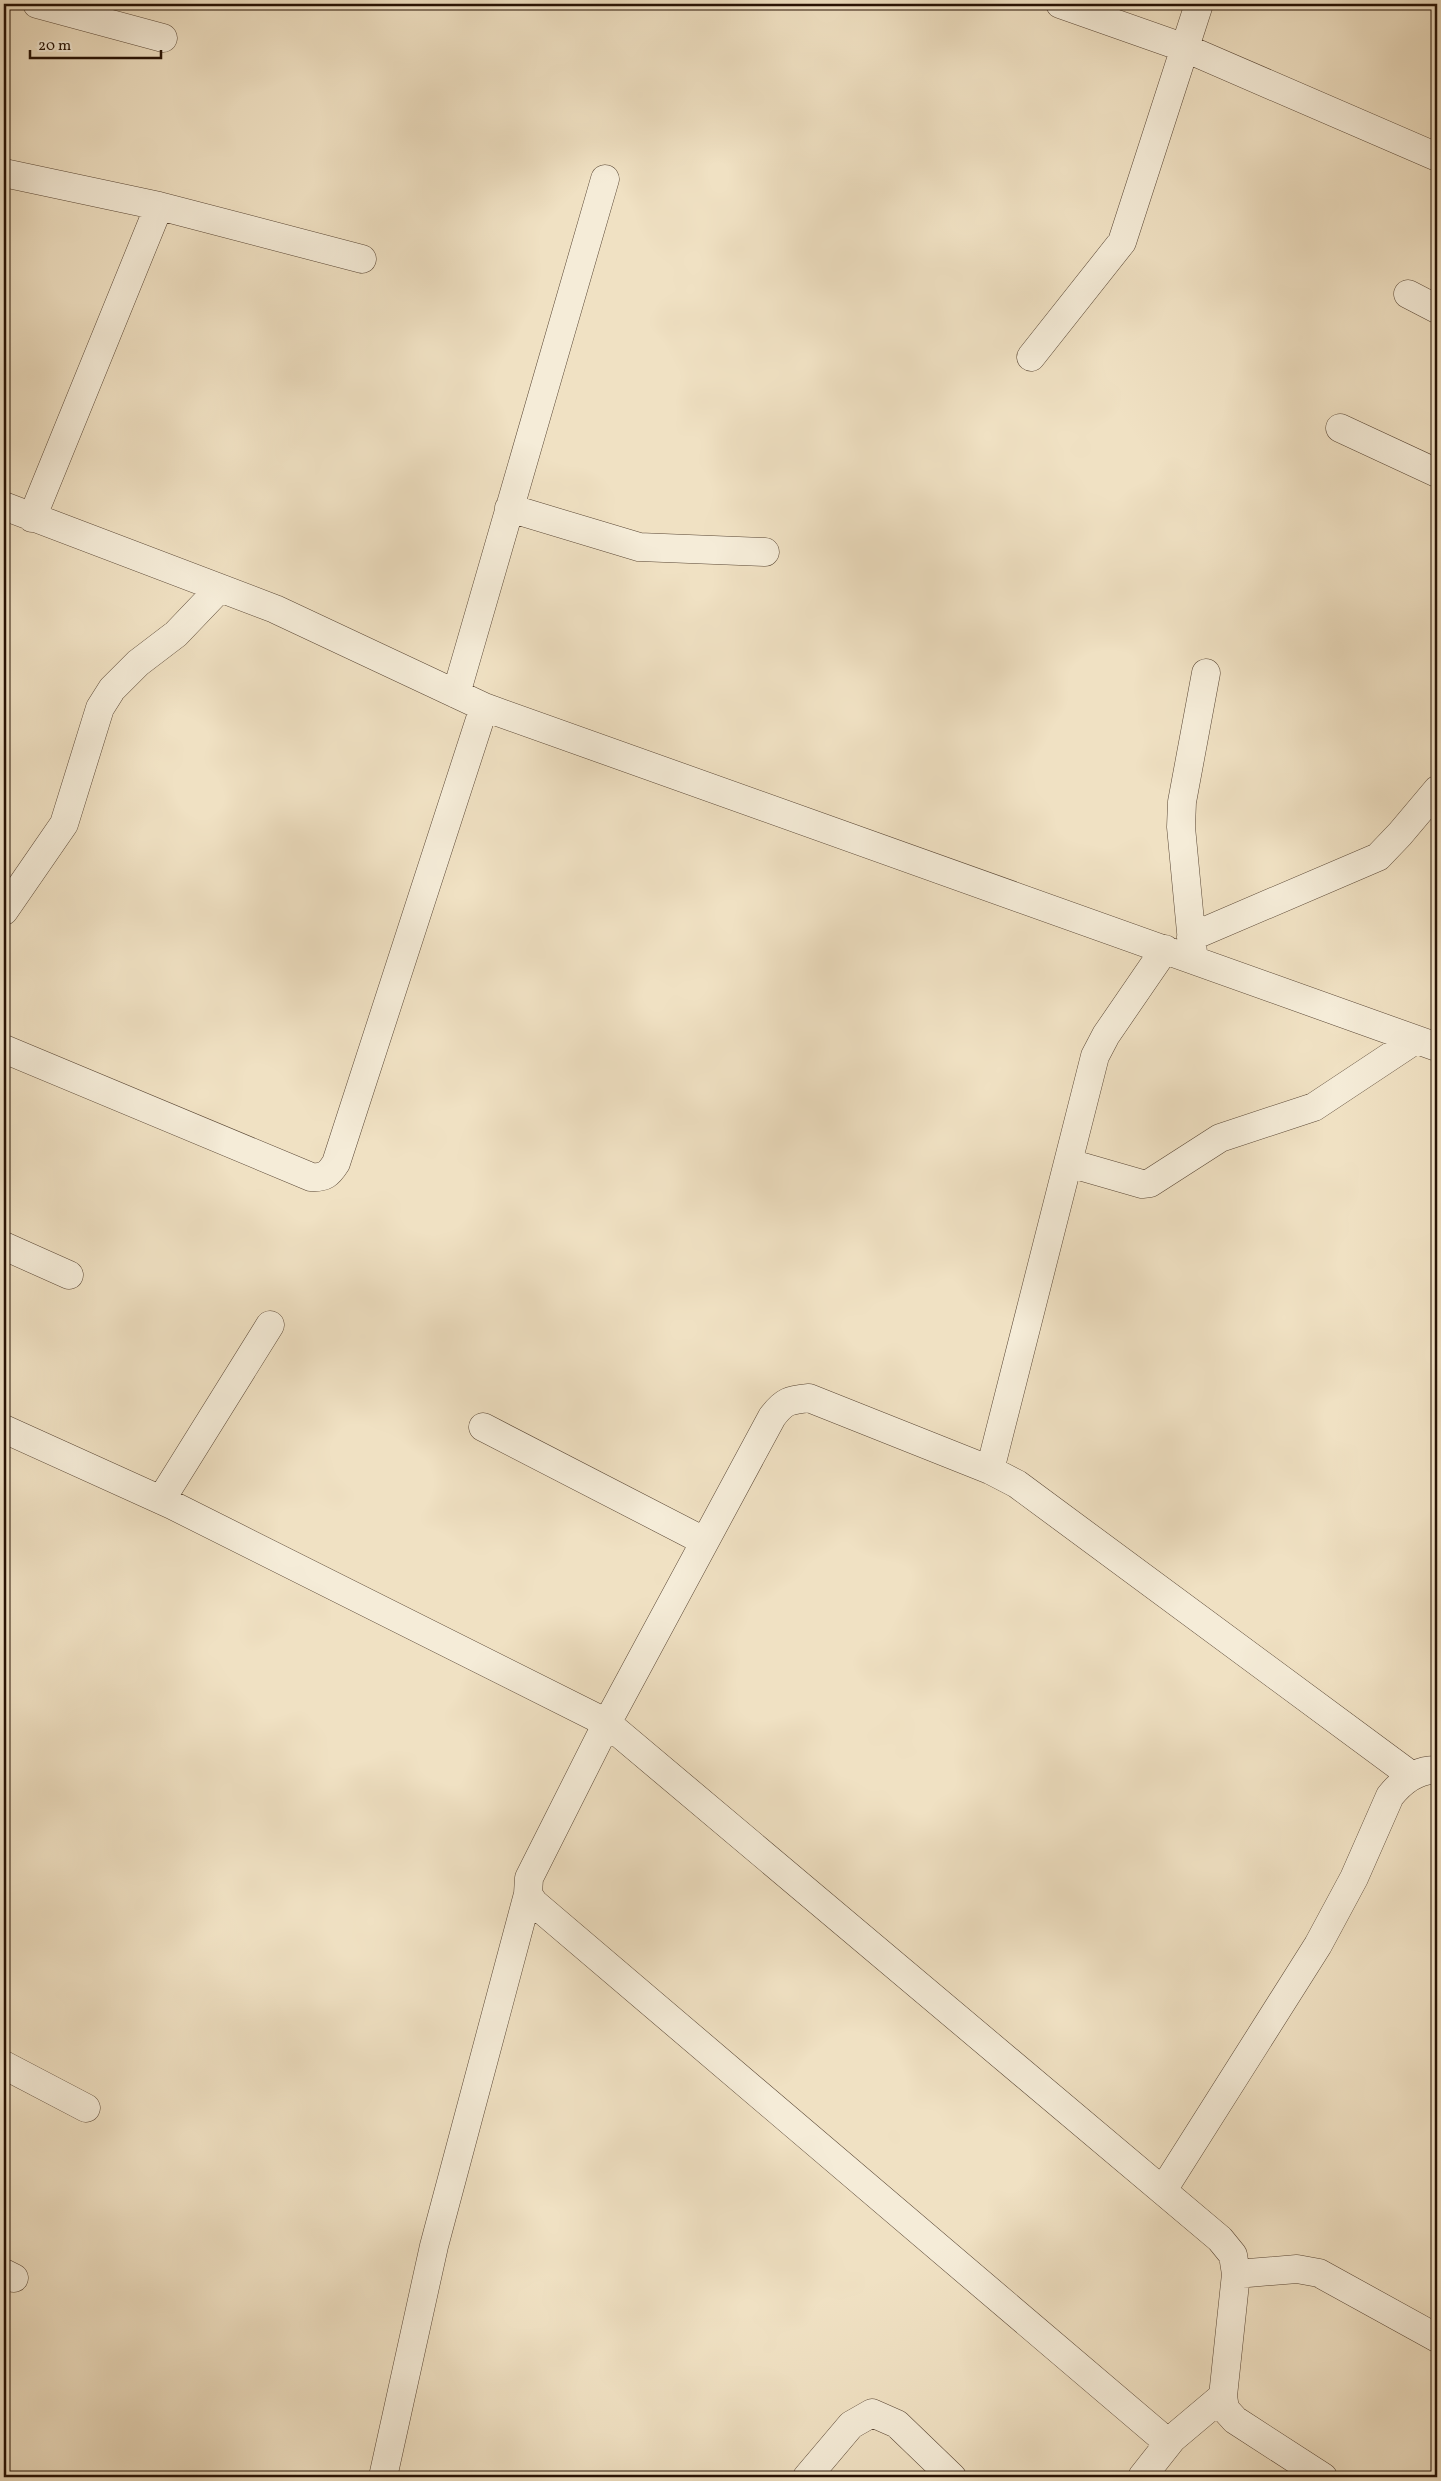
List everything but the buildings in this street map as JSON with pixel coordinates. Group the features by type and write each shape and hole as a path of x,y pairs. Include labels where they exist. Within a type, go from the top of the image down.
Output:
{"street":[{"path":"38,4 163,38"},
{"path":"1060,4 1185,48 1437,157"},
{"path":"1031,357 1122,242 1199,4"},
{"path":"4,174 159,206 362,259"},
{"path":"456,694 605,179"},
{"path":"32,518 159,206"},
{"path":"1408,294 1437,308"},
{"path":"1340,428 1437,473"},
{"path":"4,506 275,609 484,708 1165,949 1192,948 1378,857 1437,790"},
{"path":"509,508 639,547 765,552"},
{"path":"4,911 64,824 100,708 112,689 138,663 187,624 219,589"},
{"path":"1192,948 1182,827 1182,802 1206,674"},
{"path":"4,1049 311,1177 322,1178 329,1174 336,1163 484,708"},
{"path":"1192,948 1426,1043"},
{"path":"990,1470 1091,1071 1100,1046 1165,949"},
{"path":"1069,1163 1142,1184 1150,1183 1220,1138 1314,1107 1426,1043"},
{"path":"4,1246 69,1275"},
{"path":"161,1500 270,1325"},
{"path":"383,2477 434,2246 528,1894 529,1878 607,1723 704,1541 772,1417 781,1405 793,1399 809,1398 990,1470 1024,1490 1425,1773"},
{"path":"483,1427 704,1541"},
{"path":"4,1429 161,1500 607,1723 1220,2240 1233,2255 1236,2274 1222,2396 1225,2409 1235,2420 1323,2477"},
{"path":"1163,2190 1330,1924 1354,1878 1390,1796 1399,1784 1425,1773"},
{"path":"528,1894 549,1916 1159,2435 1172,2439"},
{"path":"4,2065 86,2108"},
{"path":"1236,2274 1297,2269 1319,2273 1437,2338"},
{"path":"1142,2477 1172,2439 1222,2396"},
{"path":"807,2477 851,2425 872,2413 897,2424 952,2477"}]}
